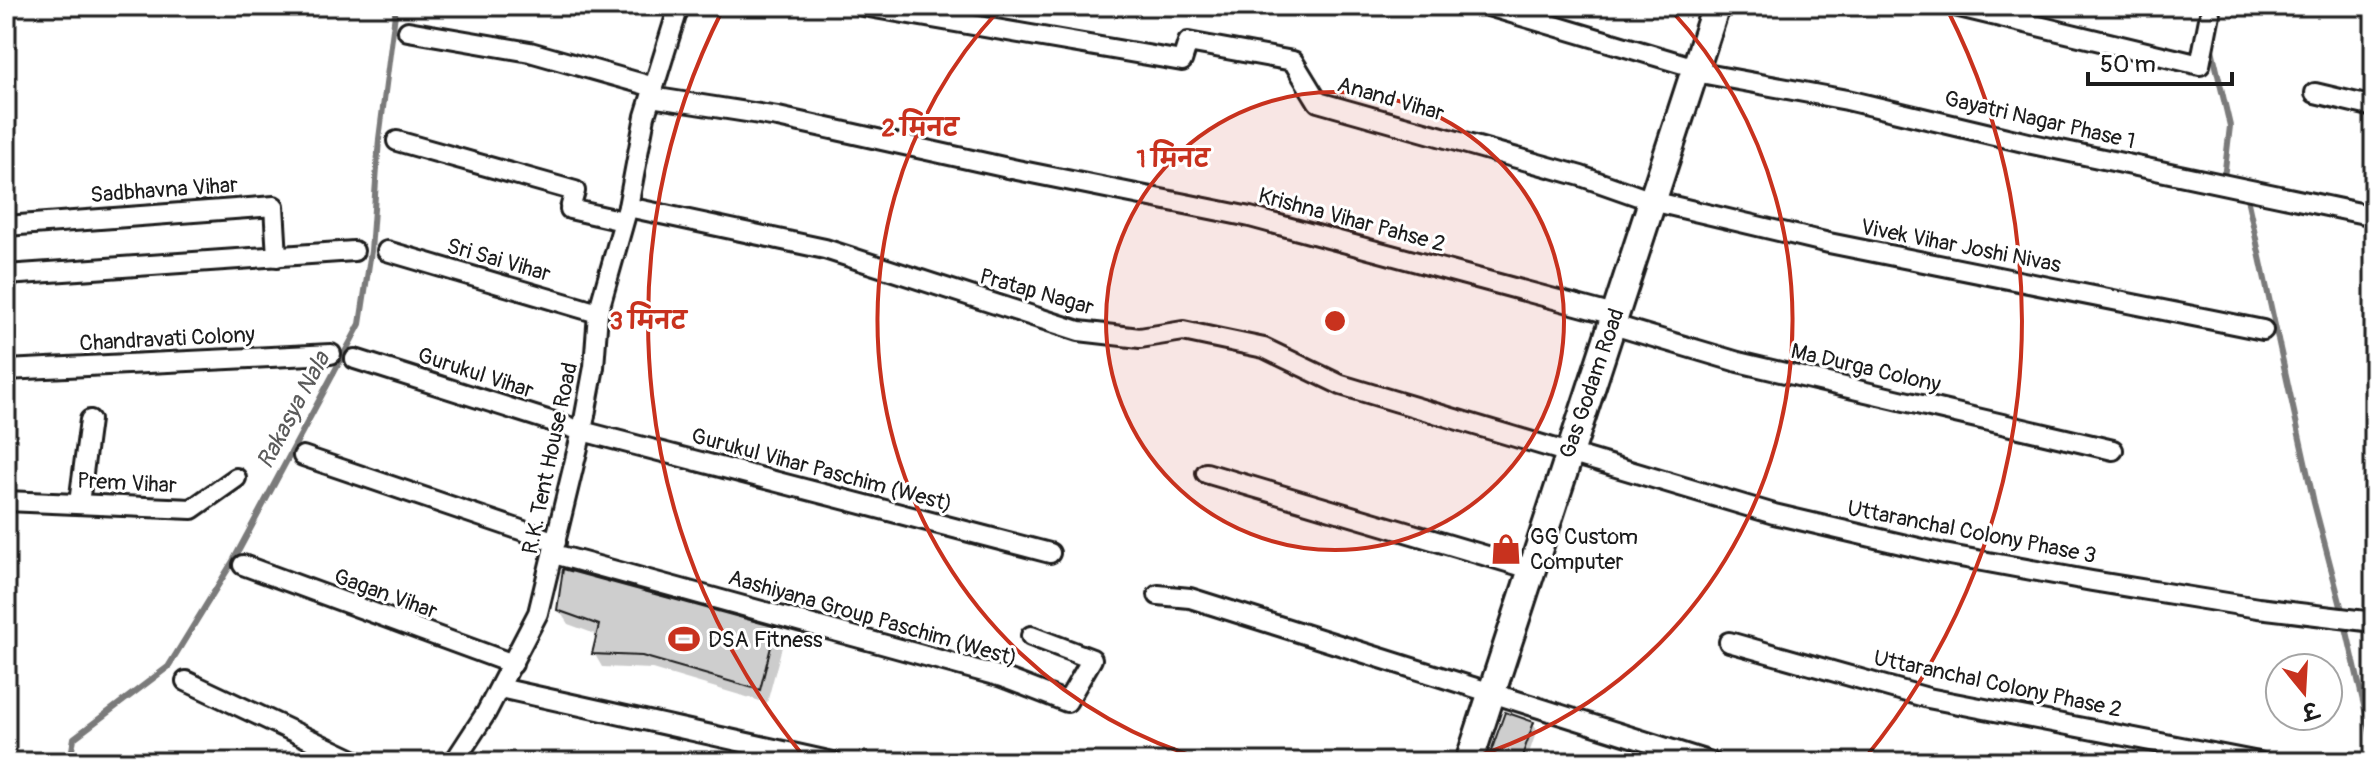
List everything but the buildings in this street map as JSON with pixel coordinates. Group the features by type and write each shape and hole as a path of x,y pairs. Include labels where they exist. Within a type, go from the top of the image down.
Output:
{"main road":[{"name":"Gas Godam Road","path":"1469,762 1716,6"}],"street":[{"name":"R.K. Tent House Road","path":"454,762 500,688 538,613 582,431 594,367 598,313 653,92 679,6"},
{"name":"Anand Vihar","path":"863,6 1182,61 1188,42 1293,61 1318,102 1581,176 1652,201"},
{"name":"Gayatri Nagar Phase 1","path":"1488,6 1696,70 1847,100 2032,144 2374,216"},
{"path":"1955,6 2200,65 2210,14"},
{"name":"Krishna Vihar Pahse 2","path":"408,31 530,52 653,92 1250,217 1612,320"},
{"path":"2315,93 2374,107"},
{"name":"Pratap Nagar","path":"397,141 575,191 570,209 625,214 825,249 1079,331 1140,338 1183,331 1264,348 1341,385 1567,455"},
{"name":"Vivek Vihar Joshi Nivas","path":"1652,201 1829,243 2263,330"},
{"name":"Sadbhavna Vihar","path":"6,226 274,206 277,257"},
{"path":"6,275 354,251"},
{"name":"Sri Sai Vihar","path":"387,251 598,313"},
{"name":"Ma Durga Colony","path":"1612,320 1738,362 2113,450"},
{"name":"Chandravati Colony","path":"6,370 331,354"},
{"name":"Gurukul Vihar","path":"355,359 582,431"},
{"path":"79,503 90,420"},
{"name":"Gurukul Vihar Paschim (West)","path":"582,431 1050,553"},
{"name":"Uttaranchal Colony Phase 3","path":"1567,455 1774,514 1944,554 2258,608 2374,622"},
{"path":"303,456 555,548"},
{"path":"1206,473 1531,569"},
{"name":"Prem Vihar","path":"6,501 192,509 236,478"},
{"name":"Aashiyana Group Paschim (West)","path":"555,548 1002,677 1067,702 1092,659 1031,636"},
{"name":"Gagan Vihar","path":"243,565 513,664"},
{"path":"1158,595 1190,598 1711,762"},
{"name":"Uttaranchal Colony Phase 2","path":"1729,642 1928,698 2259,762"},
{"path":"186,681 358,762"},
{"path":"500,688 833,762"}],"waterway":[{"name":"Rakasya Nala","path":"70,762 74,738 168,667 233,561 360,324 371,251 379,139 396,6"},
{"path":"2211,45 2230,126 2224,178"},
{"path":"2247,198 2314,503 2342,610"},
{"path":"2345,623 2374,749"}],"place":[{"name":"GG Custom Computer","path":"1506,549"},
{"name":"DSA Fitness","path":"684,639"}]}
